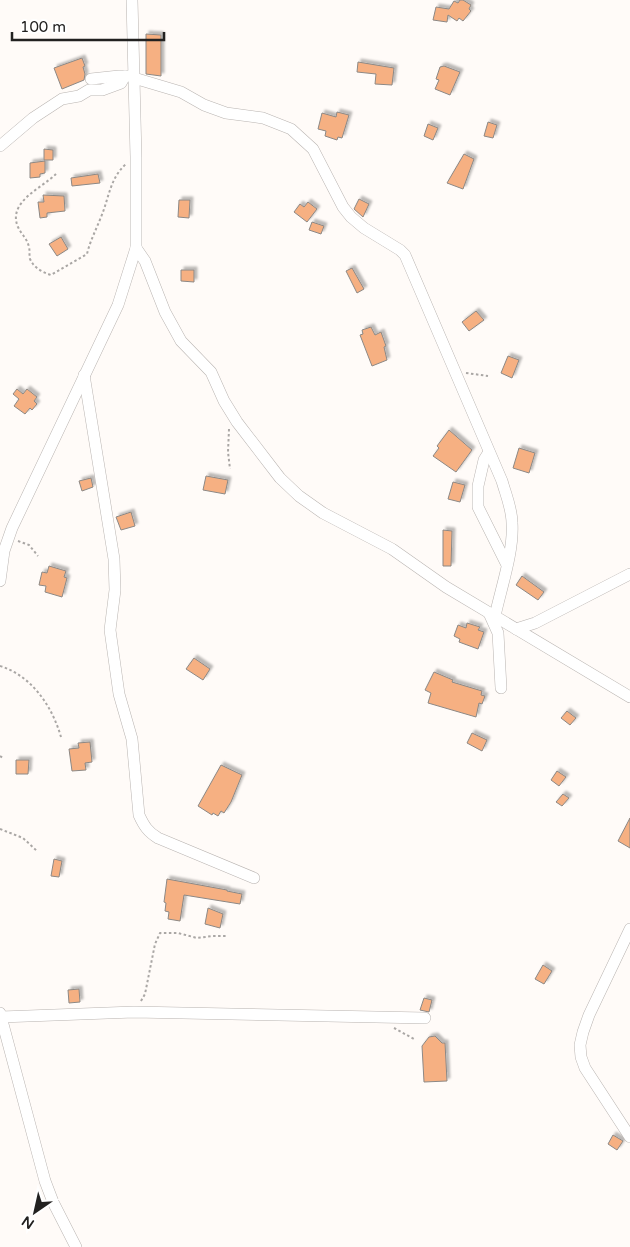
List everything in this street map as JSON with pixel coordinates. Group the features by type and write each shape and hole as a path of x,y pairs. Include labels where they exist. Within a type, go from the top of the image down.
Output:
{"street":[{"path":"0,580 4,551 9,538 118,305 136,248 136,158 131,76 132,0"},
{"path":"0,146 33,118 62,99 80,96 89,90 102,90 131,76"},
{"path":"91,79 131,76 181,92 226,113 263,118 291,129 313,149 343,207 351,217 364,228 406,255 502,481 509,504 512,522 511,542 492,614 498,633 501,688"},
{"path":"136,248 145,262 172,326 181,341 211,372 229,412 280,478 311,505 392,549 446,587 630,697"},
{"path":"84,375 114,559 115,590 110,630 119,694 132,739 139,815 144,826 158,838 254,878"},
{"path":"489,452 484,460 478,486 478,507 506,563"},
{"path":"516,629 535,623 630,574"},
{"path":"630,929 589,1015 580,1045 581,1057 585,1068 630,1137"},
{"path":"76,1247 45,1182 0,1015 134,1012 425,1018"}],"path":[{"path":"56,174 47,183 35,189 27,196 18,208 16,218 18,229 25,235 30,248 29,258 40,271 51,274 87,254 90,241 102,216 115,176 128,161 136,158"},
{"path":"454,371 488,376"},
{"path":"229,412 228,452 230,469"},
{"path":"9,538 29,544 38,556"},
{"path":"0,666 12,670 28,681 56,719 61,737"},
{"path":"0,828 23,838 37,851"},
{"path":"134,1012 145,994 155,944 160,933 178,933 198,938 227,936"}],"building":[{"path":"460,0 471,5 469,9 471,11 463,21 459,18 457,21 448,15 447,22 433,20 436,7 449,9 454,1 458,3"},
{"path":"146,34 161,35 161,76 146,74"},
{"path":"82,58 85,66 83,67 84,80 62,89 54,68"},
{"path":"358,62 394,68 392,85 375,84 376,74 357,72"},
{"path":"444,66 460,72 450,95 435,89 439,80 436,79 440,67"},
{"path":"337,112 349,115 342,138 338,137 337,140 325,136 326,131 318,129 322,113 336,117"},
{"path":"488,122 497,125 493,138 484,136"},
{"path":"428,124 438,128 433,140 424,136"},
{"path":"44,149 53,150 53,160 44,160"},
{"path":"464,154 474,159 463,189 447,183"},
{"path":"45,161 45,173 40,174 40,177 30,178 30,163"},
{"path":"98,174 100,183 72,186 71,178"},
{"path":"43,195 64,196 65,211 47,213 47,217 40,218 38,202 44,202"},
{"path":"359,199 369,204 363,217 354,209"},
{"path":"179,200 190,200 189,218 178,217"},
{"path":"308,202 317,209 307,222 294,212 300,204 304,207"},
{"path":"312,222 324,226 321,234 309,230"},
{"path":"61,237 68,249 57,256 49,244"},
{"path":"352,268 364,289 357,293 346,271"},
{"path":"181,270 194,270 194,282 181,281"},
{"path":"476,311 484,320 469,331 462,322"},
{"path":"371,327 375,335 381,332 386,346 384,347 387,360 372,366 360,335 363,334 362,330"},
{"path":"508,356 519,360 512,378 501,373"},
{"path":"17,389 23,394 27,389 37,397 34,401 37,404 25,414 14,406 19,399 13,394"},
{"path":"449,430 472,450 456,472 433,456 439,448 437,446"},
{"path":"519,448 535,453 529,473 513,468"},
{"path":"206,476 228,480 225,494 203,490"},
{"path":"91,478 93,487 82,491 79,481"},
{"path":"453,482 465,485 460,502 448,499"},
{"path":"131,512 135,526 121,530 116,517"},
{"path":"443,530 452,531 451,566 443,566"},
{"path":"49,566 66,571 64,577 67,578 62,597 45,592 46,586 39,585 42,572 47,573"},
{"path":"522,576 544,592 538,600 516,585"},
{"path":"467,623 480,627 478,630 484,632 478,649 459,642 460,639 454,636 458,625 466,628"},
{"path":"194,658 210,669 203,680 186,669"},
{"path":"434,672 453,680 452,682 482,691 481,695 485,696 482,704 479,703 476,717 428,703 431,693 425,690"},
{"path":"567,711 576,718 570,725 561,718"},
{"path":"472,733 487,740 482,751 467,743"},
{"path":"90,742 92,762 85,763 86,770 72,771 69,749 79,748 78,743"},
{"path":"16,760 29,760 28,774 16,774"},
{"path":"221,765 242,775 231,802 224,813 221,811 218,816 213,813 212,815 198,806"},
{"path":"557,771 566,777 559,786 551,780"},
{"path":"563,794 569,798 562,806 556,802"},
{"path":"630,818 630,848 618,841"},
{"path":"54,859 62,861 59,877 51,876"},
{"path":"167,879 242,894 240,904 184,895 180,921 168,919 169,912 165,911 166,903 164,902"},
{"path":"208,908 223,914 220,928 205,924"},
{"path":"543,965 552,971 544,984 535,979"},
{"path":"79,989 80,1002 69,1003 68,990"},
{"path":"424,998 432,1000 429,1012 420,1010"},
{"path":"435,1036 442,1043 445,1043 447,1081 424,1082 422,1046 429,1037"},
{"path":"613,1135 623,1141 617,1150 608,1144"}]}
